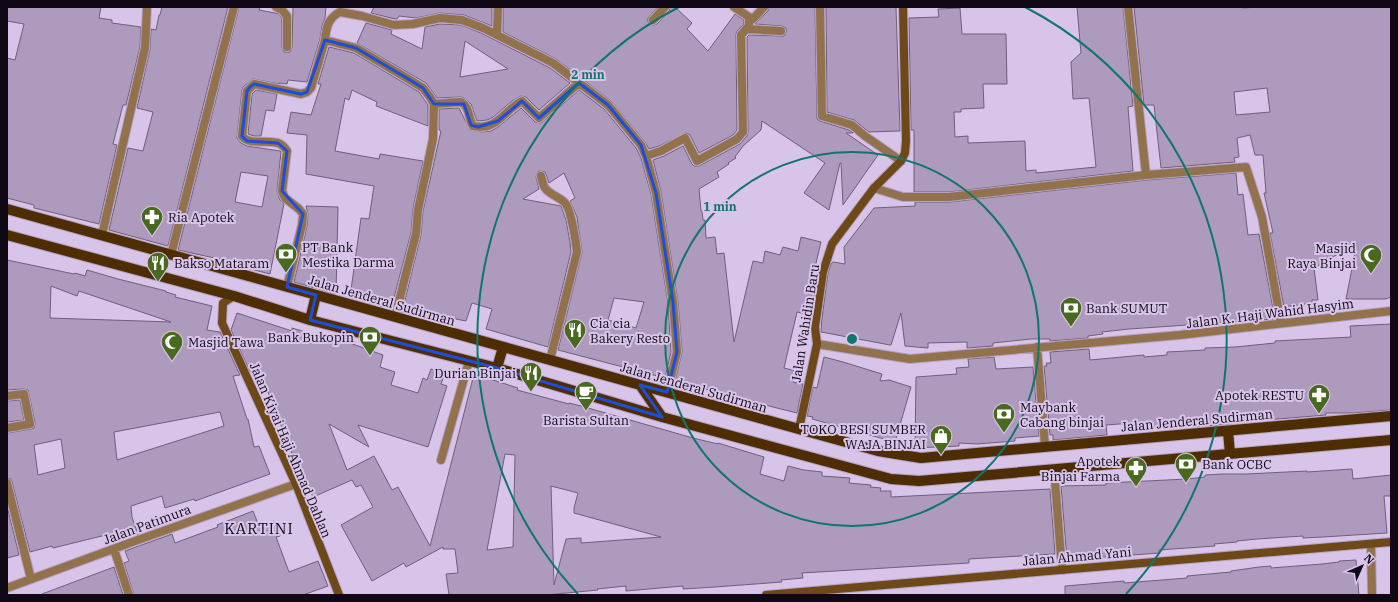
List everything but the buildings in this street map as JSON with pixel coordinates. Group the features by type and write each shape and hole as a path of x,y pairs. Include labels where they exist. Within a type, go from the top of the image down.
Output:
{"main road":[{"name":"Jalan Jenderal Sudirman","path":"7,209 878,451 921,458 1391,416"},
{"path":"7,235 234,296 310,320 497,368 662,417 891,479 920,481 1391,440"},
{"path":"310,320 316,295"},
{"path":"497,368 503,347"},
{"path":"640,385 662,417"},
{"path":"1228,431 1230,454"}],"street":[{"path":"102,236 145,48 147,7"},
{"path":"171,255 234,7"},
{"path":"276,7 282,10 287,16 287,47"},
{"path":"497,35 498,7"},
{"path":"654,20 665,7"},
{"path":"734,7 753,19 764,7"},
{"path":"820,7 822,116 852,124 865,136 901,161 905,153 906,141 903,7"},
{"path":"1128,7 1146,175"},
{"path":"287,287 302,225 303,214 285,198 282,191 288,151 284,146 278,143 247,141 242,136 247,91 254,84 301,94 307,92 311,88 325,40 326,28 330,19 340,12 362,16 394,25 413,24 440,18 462,20 497,35 553,63 608,105 641,145 646,156 656,193 673,302 677,352 667,392"},
{"path":"646,156 661,151 685,138 697,161 737,138 743,132 741,35 749,26 749,17"},
{"path":"746,29 781,31"},
{"path":"325,40 356,48 423,88 434,104 433,139 418,210 416,234 394,317"},
{"path":"434,104 458,101 464,104 470,122 473,126 478,127 489,125 498,121 517,103 522,101 539,118 579,83"},
{"name":"Jalan Wahidin Baru","path":"799,429 817,344 815,327 823,272 832,244 874,188 901,161"},
{"path":"874,188 903,197 949,197 1146,175 1246,167 1262,217 1281,324"},
{"path":"541,176 545,188 549,193 565,202 568,207 577,252 550,360"},
{"name":"Jalan Kiyai Haji Ahmad Dahlan","path":"234,296 223,303 222,323 296,484 339,595"},
{"name":"Jalan K. Haji Wahid Hasyim","path":"817,344 910,359 1180,335 1391,311"},
{"path":"1037,347 1045,446"},
{"path":"441,460 469,361"},
{"path":"7,396 24,394 30,424 7,428"},
{"path":"1054,469 1062,570"},
{"path":"7,483 31,578"},
{"name":"Jalan Patimura","path":"7,588 31,578 296,484"},
{"name":"Jalan Ahmad Yani","path":"771,595 826,593 1062,570 1391,542"},
{"path":"1371,544 1372,595"},
{"path":"114,549 129,595"}],"highlighted area":[{"path":"325,40 356,48 423,88 434,104 464,104 471,125 478,127 498,121 522,101 539,118 579,83 608,105 641,145 656,193 673,302 677,352 667,392 640,385 662,417 497,368 310,320 316,295 287,287 303,214 282,191 287,151 278,143 247,141 242,136 247,91 250,87 254,84 301,94 307,92"}],"place":[{"name":"Ria Apotek","path":"152,236"},
{"name":"PT Bank Mestika Darma","path":"286,274"},
{"name":"Masjid Raya Binjai","path":"1371,274"},
{"name":"Bakso Mataram","path":"158,282"},
{"name":"Bank SUMUT","path":"1071,328"},
{"name":"Cia cia Bakery Resto","path":"575,350"},
{"name":"Bank Bukopin","path":"370,356"},
{"name":"Masjid Tawa","path":"172,362"},
{"name":"Durian Binjai","path":"531,392"},
{"name":"Barista Sultan","path":"586,412"},
{"name":"Apotek RESTU","path":"1319,414"},
{"name":"Maybank Cabang binjai","path":"1004,434"},
{"name":"TOKO BESI SUMBER WAJA BINJAI","path":"941,456"},
{"name":"Bank OCBC","path":"1186,484"},
{"name":"Apotek Binjai Farma","path":"1136,488"}],"district":[{"name":"KARTINI","path":"259,529"}]}
